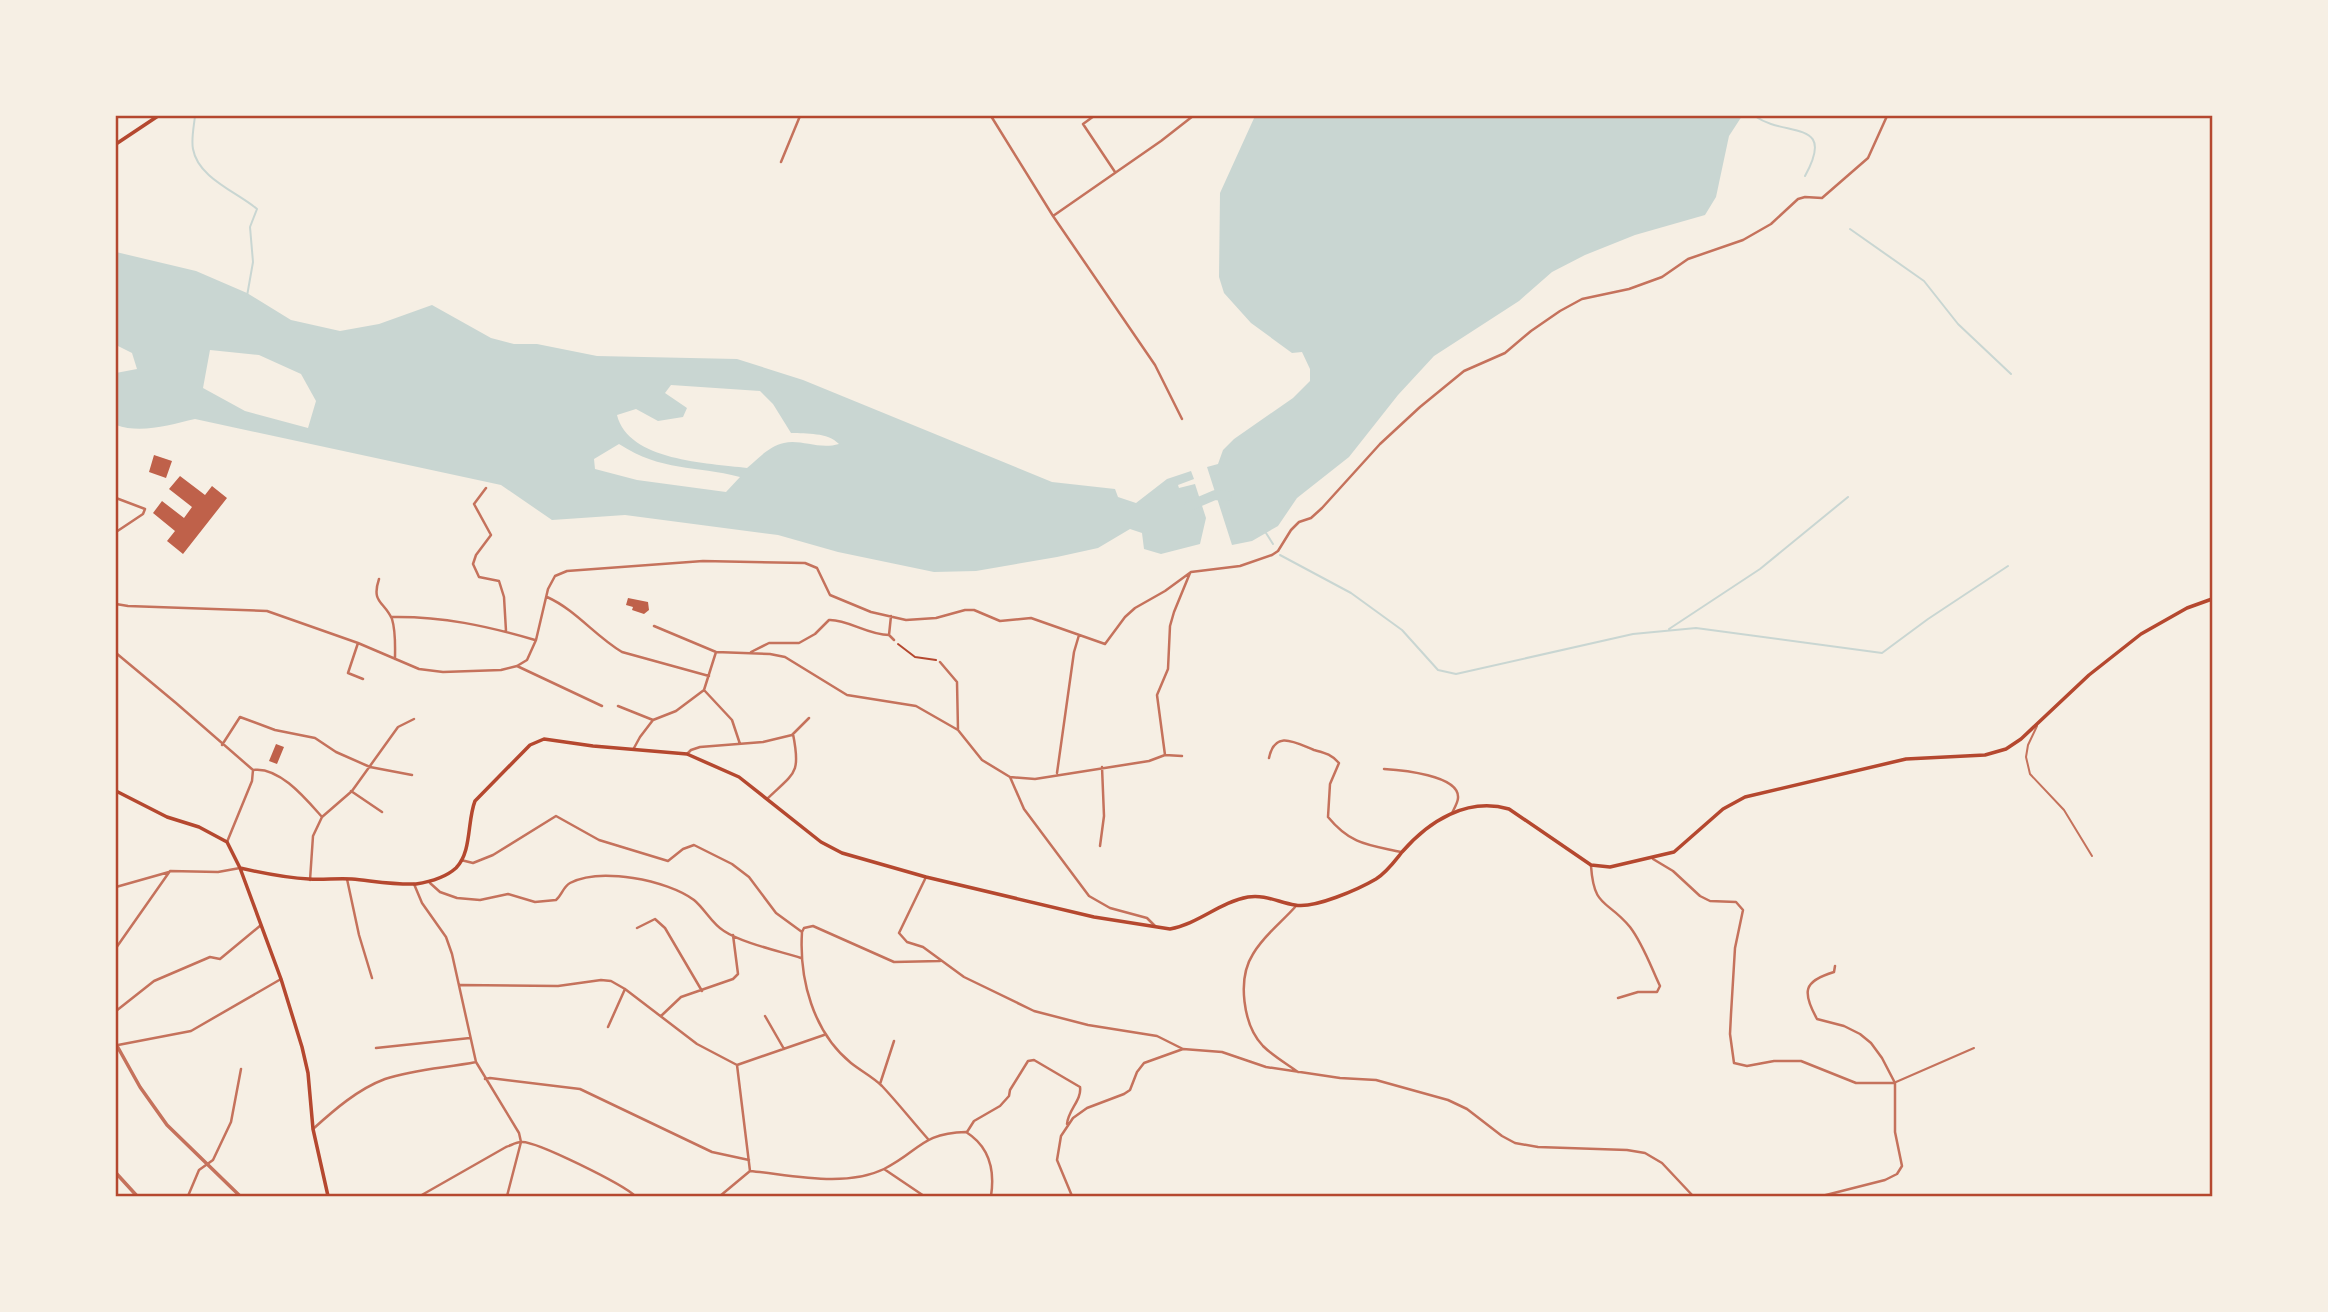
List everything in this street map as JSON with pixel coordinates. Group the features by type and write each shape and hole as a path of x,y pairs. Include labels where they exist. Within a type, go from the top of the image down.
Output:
{"main road":[{"path":"116,144 158,116"},
{"path":"240,868 310,880 346,879 414,884 429,881 456,868 461,860 466,847 470,813 475,802 530,745 544,739 687,754 739,777 821,842 842,853 926,877 1094,917 1156,928 1182,927 1250,896 1306,906 1324,901 1375,879 1432,823 1452,813 1479,806 1494,805 1509,809 1591,865 1610,867 1653,859 1681,848 1723,809 1745,797 1906,759 1985,755 2006,749 2021,739 2089,675 2162,620 2213,599"},
{"path":"116,791 167,817 199,827 227,842 240,868 281,979 308,1073 313,1129 328,1196"}],"street":[{"path":"781,162 800,116"},
{"path":"991,116 1052,216 1156,365 1182,419"},
{"path":"1094,116 1083,124 1115,173"},
{"path":"1052,216 1194,116"},
{"path":"116,604 267,611 358,643 419,669 443,672 501,670 527,660 536,640 548,589 555,576 567,571 703,561 806,563 817,568 830,595 848,604 891,617 921,620 974,610 1000,621 1031,618 1105,644 1135,608 1191,572 1240,566 1278,551 1291,530 1322,508 1380,444 1420,407 1464,371 1505,353 1560,311 1582,299 1629,289 1662,277 1688,259 1753,235 1772,224 1798,199 1822,198 1868,158 1887,116"},
{"path":"486,488 474,505 491,535 476,555 473,564 479,577 499,581 504,597 506,631"},
{"path":"116,498 145,509 144,514 116,532"},
{"path":"1165,755 1156,700 1168,669 1170,626 1191,572"},
{"path":"379,579 375,591 391,617 395,636 395,659"},
{"path":"547,597 577,615 611,646 622,652 709,676"},
{"path":"391,617 457,620 536,640"},
{"path":"889,635 891,617"},
{"path":"747,653 769,643 799,643 815,634 829,620 838,620 853,627 889,635 894,640"},
{"path":"654,626 716,652 785,657 847,695 916,705 958,730 982,760 1010,777 1035,779 1149,761 1165,755 1182,757"},
{"path":"1057,774 1074,652 1079,635"},
{"path":"358,643 348,673 363,679"},
{"path":"635,748 653,720 676,711 704,690 716,652"},
{"path":"116,653 222,746 253,770 258,769 284,779 322,817"},
{"path":"940,662 957,682 958,730"},
{"path":"517,666 602,706"},
{"path":"704,690 732,720 740,744"},
{"path":"618,706 653,720"},
{"path":"222,746 240,716 275,730 315,738 336,752 369,767 412,775"},
{"path":"687,754 700,747 763,742 793,734 809,718"},
{"path":"310,880 313,836 322,817 351,791 398,727 414,719"},
{"path":"766,799 789,778 797,765 793,734"},
{"path":"1269,758 1271,748 1276,743 1285,741 1298,742 1328,753 1339,763 1331,784 1328,817 1346,837 1402,852"},
{"path":"1100,846 1104,816 1102,767"},
{"path":"1384,769 1415,772 1451,783 1457,789 1459,798 1452,813"},
{"path":"227,842 251,782 253,770"},
{"path":"1010,777 1024,809 1089,896 1110,908 1147,918 1156,928"},
{"path":"351,791 382,812"},
{"path":"461,860 473,863 493,855 550,817 556,816 608,843 668,861 683,849 694,845 714,853 749,877 776,913 802,932"},
{"path":"1653,859 1672,871 1700,896 1710,901 1736,902 1743,910 1735,948 1731,1014 1730,1043 1734,1063 1747,1066 1774,1061 1801,1061 1856,1083 1895,1083"},
{"path":"1591,865 1595,892 1631,929 1660,986 1657,992 1638,992 1619,998"},
{"path":"116,887 170,871 218,872 240,868"},
{"path":"116,947 170,871"},
{"path":"429,881 440,892 457,898 481,900 508,894 535,902 556,900 570,883 594,877 615,876 643,880 685,894 697,902 723,931 801,958"},
{"path":"926,877 899,933 906,942 923,947 964,976 1034,1011 1088,1025 1157,1036 1184,1049 1222,1052 1266,1067 1376,1080 1467,1108 1515,1143 1538,1147 1645,1153 1662,1163 1693,1196"},
{"path":"346,879 372,978"},
{"path":"414,884 422,903 446,937 460,985 461,1004 476,1062 519,1133 521,1142 508,1196"},
{"path":"1296,905 1262,941 1244,974 1249,1021 1263,1046 1299,1072"},
{"path":"637,928 655,919 665,928 702,991"},
{"path":"116,1011 154,981 210,957 220,959 261,925"},
{"path":"928,1139 880,1084 850,1062 824,1035 805,983 801,958 802,932 804,928 813,926 894,962 940,961"},
{"path":"661,1016 681,996 702,991 733,979 738,974 733,935"},
{"path":"1822,1196 1885,1180 1896,1174 1902,1166 1895,1132 1895,1083 1871,1043 1844,1026 1817,1019 1808,1002 1809,985 1815,978 1833,972 1835,966"},
{"path":"240,1196 167,1125 140,1087 116,1045 191,1031 281,979"},
{"path":"460,985 558,986 611,981 698,1044 737,1065 824,1035"},
{"path":"608,1027 625,989"},
{"path":"765,1016 784,1049"},
{"path":"376,1048 470,1038"},
{"path":"880,1084 894,1041"},
{"path":"1072,1196 1057,1160 1058,1146 1073,1118 1087,1108 1130,1090 1144,1063 1184,1049"},
{"path":"966,1132 974,1121 1000,1106 1009,1096 1028,1061 1034,1060 1080,1087 1081,1093 1068,1118 1067,1127"},
{"path":"313,1129 343,1103 383,1080 428,1069 476,1062"},
{"path":"737,1065 750,1171"},
{"path":"188,1196 199,1170 213,1160 232,1122 241,1069"},
{"path":"485,1079 580,1089 712,1152 749,1160"},
{"path":"720,1196 750,1171 839,1178 864,1176 884,1169 928,1139 943,1134 966,1132 986,1149 992,1168 991,1196"},
{"path":"421,1196 506,1147 521,1142 547,1150 621,1185 635,1196"},
{"path":"884,1169 924,1196"},
{"path":"116,1173 137,1196"}],"lane":[{"path":"2039,722 2028,745 2026,757 2030,774 2064,810 2092,856"},
{"path":"1895,1083 1974,1048"}],"path":[{"path":"894,640 904,651 915,657 940,662"}],"shaded area":[{"path":"1255,116 1742,116 1729,136 1716,197 1705,215 1635,235 1552,272 1519,301 1434,356 1398,395 1349,457 1297,498 1278,526 1252,541 1232,545 1207,467 1218,464 1223,450 1234,439 1293,398 1310,381 1310,369 1302,352 1292,353 1251,323 1224,293 1219,277 1220,193"},
{"path":"116,252 196,271 247,293 291,320 340,331 379,324 432,305 491,338 514,344 537,344 597,356 737,359 803,380 1052,482 1115,489 1118,497 1136,503 1167,479 1191,471 1194,479 1178,485 1179,488 1195,484 1206,518 1200,544 1161,554 1144,549 1142,533 1130,529 1098,548 1057,557 976,571 934,572 838,552 778,535 625,515 552,520 501,485 195,419 145,429 116,425 116,373 137,369 132,353 116,345","holes":["210,350 259,355 301,374 316,401 308,428 245,411 203,388","671,385 760,391 773,404 791,433 823,436 839,444 824,446 784,443 769,450 747,468 671,457 636,442 624,430 617,415 636,409 658,421 683,417 687,408 665,393","619,444 664,464 740,477 726,492 637,480 595,469 594,459"]}],"building":[{"path":"154,455 172,461 166,478 149,472"},
{"path":"180,476 205,495 212,486 227,498 183,554 167,541 175,531 153,513 162,501 184,518 192,507 169,489"},
{"path":"628,598 648,602 649,610 644,614 632,610 633,607 626,605"},
{"path":"276,744 284,747 277,764 269,761"}],"waterway":[{"path":"195,116 192,137 196,159 210,176 257,209 250,227 253,262 247,296"},
{"path":"1755,116 1767,123 1803,132 1811,137 1815,145 1805,176"},
{"path":"1850,229 1924,281 1958,324 2011,374"},
{"path":"1189,506 1215,495 1227,496"},
{"path":"1669,629 1760,569 1848,497"},
{"path":"1266,533 1273,544"},
{"path":"1280,555 1351,593 1402,630 1438,670 1456,674 1633,634 1696,628 1882,653 2008,566"}]}
